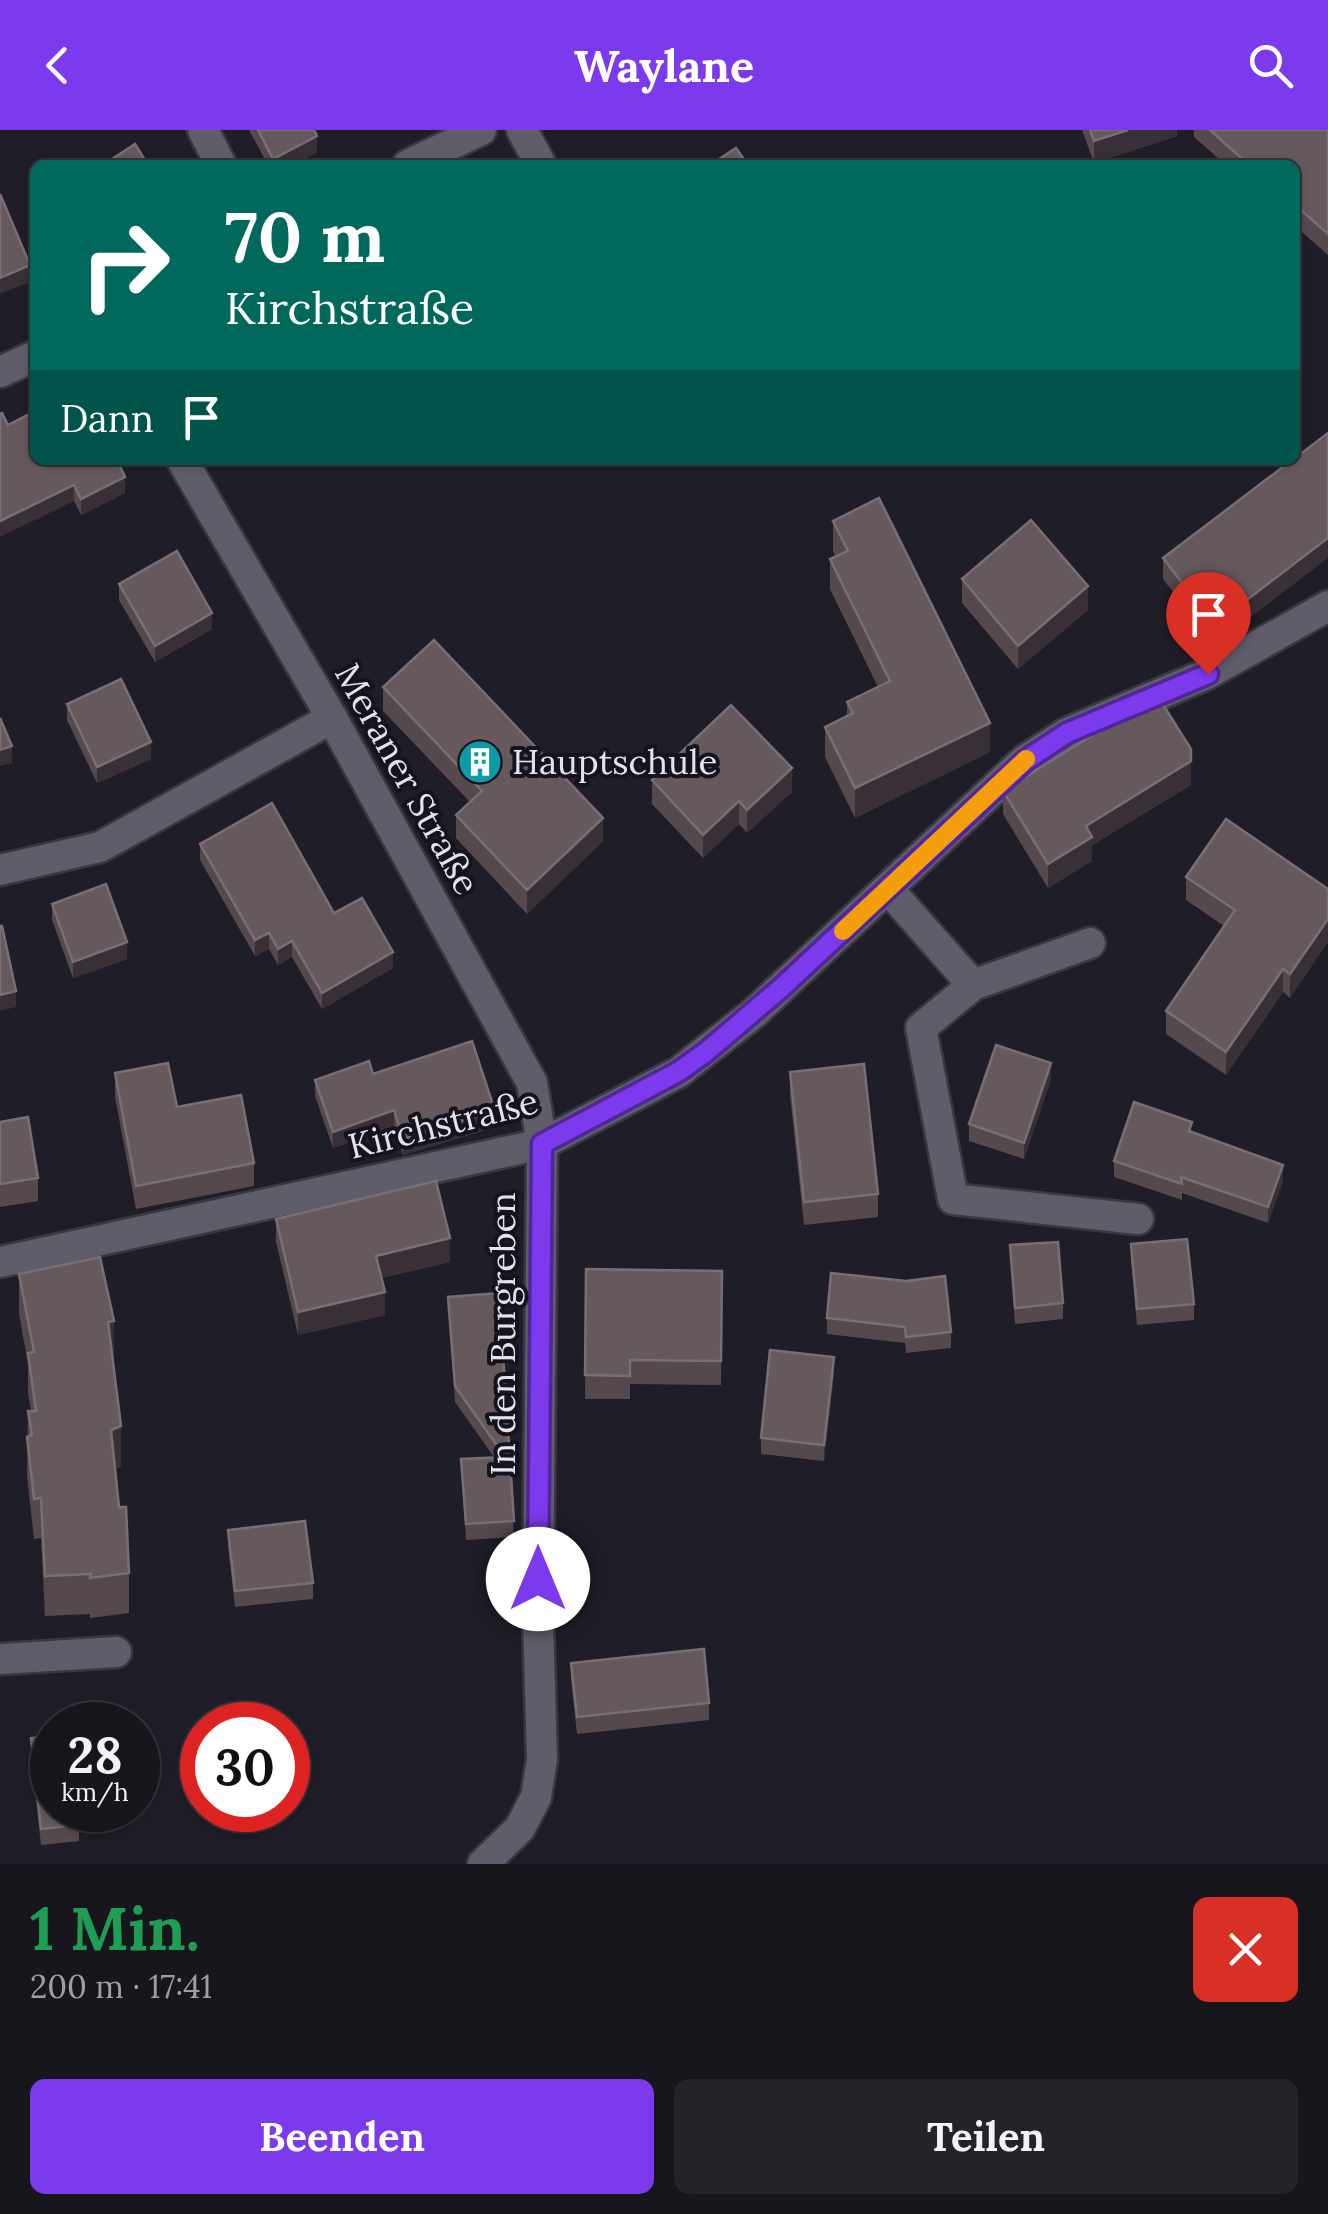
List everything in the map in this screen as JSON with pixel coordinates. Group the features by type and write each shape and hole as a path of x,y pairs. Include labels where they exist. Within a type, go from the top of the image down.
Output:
{"street":[{"path":"203,130 218,160"},
{"path":"418,160 481,130"},
{"path":"522,130 537,160"},
{"path":"0,372 30,358"},
{"name":"Meraner Straße","path":"185,465 332,718 532,1083 542,1144"},
{"name":"Kirchstraße","path":"0,1262 542,1144 678,1072 706,1052 754,1013 1026,760 1067,733 1208,674 1328,606"},
{"path":"0,870 100,847 332,718"},
{"path":"888,889 973,984"},
{"path":"1090,944 973,984 921,1028 954,1198 1138,1219"},
{"name":"In den Burgreben","path":"483,1864 520,1828 536,1797 542,1759 538,1618 542,1144"},
{"path":"0,1659 116,1652"}],"building":[{"path":"258,130 314,130 317,136 273,159"},
{"path":"1090,130 1128,130 1094,141"},
{"path":"1210,130 1328,130 1328,234 1300,209 1300,160 1243,160"},
{"path":"135,144 145,160 111,160"},
{"path":"736,148 744,160 718,160"},
{"path":"0,194 30,265 0,278"},
{"path":"0,414 8,425 30,414 30,465 119,465 125,477 81,499 74,485 0,521"},
{"path":"1328,433 1328,538 1214,625 1163,558 1285,465 1300,465 1300,454"},
{"path":"879,498 990,723 855,788 825,727 853,713 847,702 890,681 830,559 848,551 833,521"},
{"path":"1031,520 1088,586 1018,646 962,579"},
{"path":"177,551 212,613 155,646 119,584"},
{"name":"Hauptschule","path":"434,640 603,818 527,890 456,815 482,791 383,687"},
{"path":"121,679 151,742 97,767 67,704"},
{"path":"1157,695 1191,749 1191,761 1086,826 1092,837 1048,864 1003,791"},
{"path":"731,705 792,768 747,810 739,801 703,835 652,780"},
{"path":"0,718 12,746 0,750"},
{"path":"272,803 334,913 362,898 393,952 322,993 292,941 278,949 269,933 255,940 200,844"},
{"path":"1226,819 1328,889 1328,919 1290,974 1283,969 1226,1052 1166,1011 1235,910 1186,877"},
{"path":"106,884 127,942 73,962 52,904"},
{"path":"0,926 16,991 0,995"},
{"path":"472,1041 495,1111 403,1139 394,1110 333,1132 315,1080 369,1061 373,1074"},
{"path":"996,1045 1051,1063 1024,1143 969,1124"},
{"path":"168,1063 177,1107 241,1095 254,1163 136,1186 115,1073"},
{"path":"864,1064 878,1194 804,1202 790,1072"},
{"path":"1134,1102 1192,1122 1189,1131 1283,1165 1268,1207 1181,1177 1182,1184 1114,1161"},
{"path":"28,1117 38,1178 0,1184 0,1122"},
{"path":"436,1181 450,1238 376,1256 385,1292 298,1312 276,1219"},
{"path":"1187,1239 1194,1304 1137,1309 1131,1244"},
{"path":"1058,1242 1063,1303 1015,1308 1010,1245"},
{"path":"100,1257 114,1321 108,1322 121,1426 111,1430 119,1507 126,1507 129,1573 90,1578 91,1574 45,1576 41,1498 34,1499 27,1437 32,1435 28,1411 36,1411 28,1353 34,1352 19,1274"},
{"path":"586,1269 722,1271 721,1361 630,1360 630,1376 585,1375"},
{"path":"831,1273 906,1281 945,1276 951,1332 906,1337 905,1327 827,1318"},
{"path":"499,1293 514,1521 466,1524 461,1459 505,1457 455,1386 448,1297"},
{"path":"770,1350 834,1357 824,1445 761,1438"},
{"path":"305,1521 313,1583 235,1591 228,1530"},
{"path":"704,1649 709,1703 577,1717 571,1663"}],"slow traffic":[{"path":"843,931 1026,759"}],"place":[{"name":"Hauptschule","path":"480,762"}],"route":[{"path":"538,1579 542,1144 678,1072 706,1052 754,1013 1026,760 1067,733 1208,674"}]}
